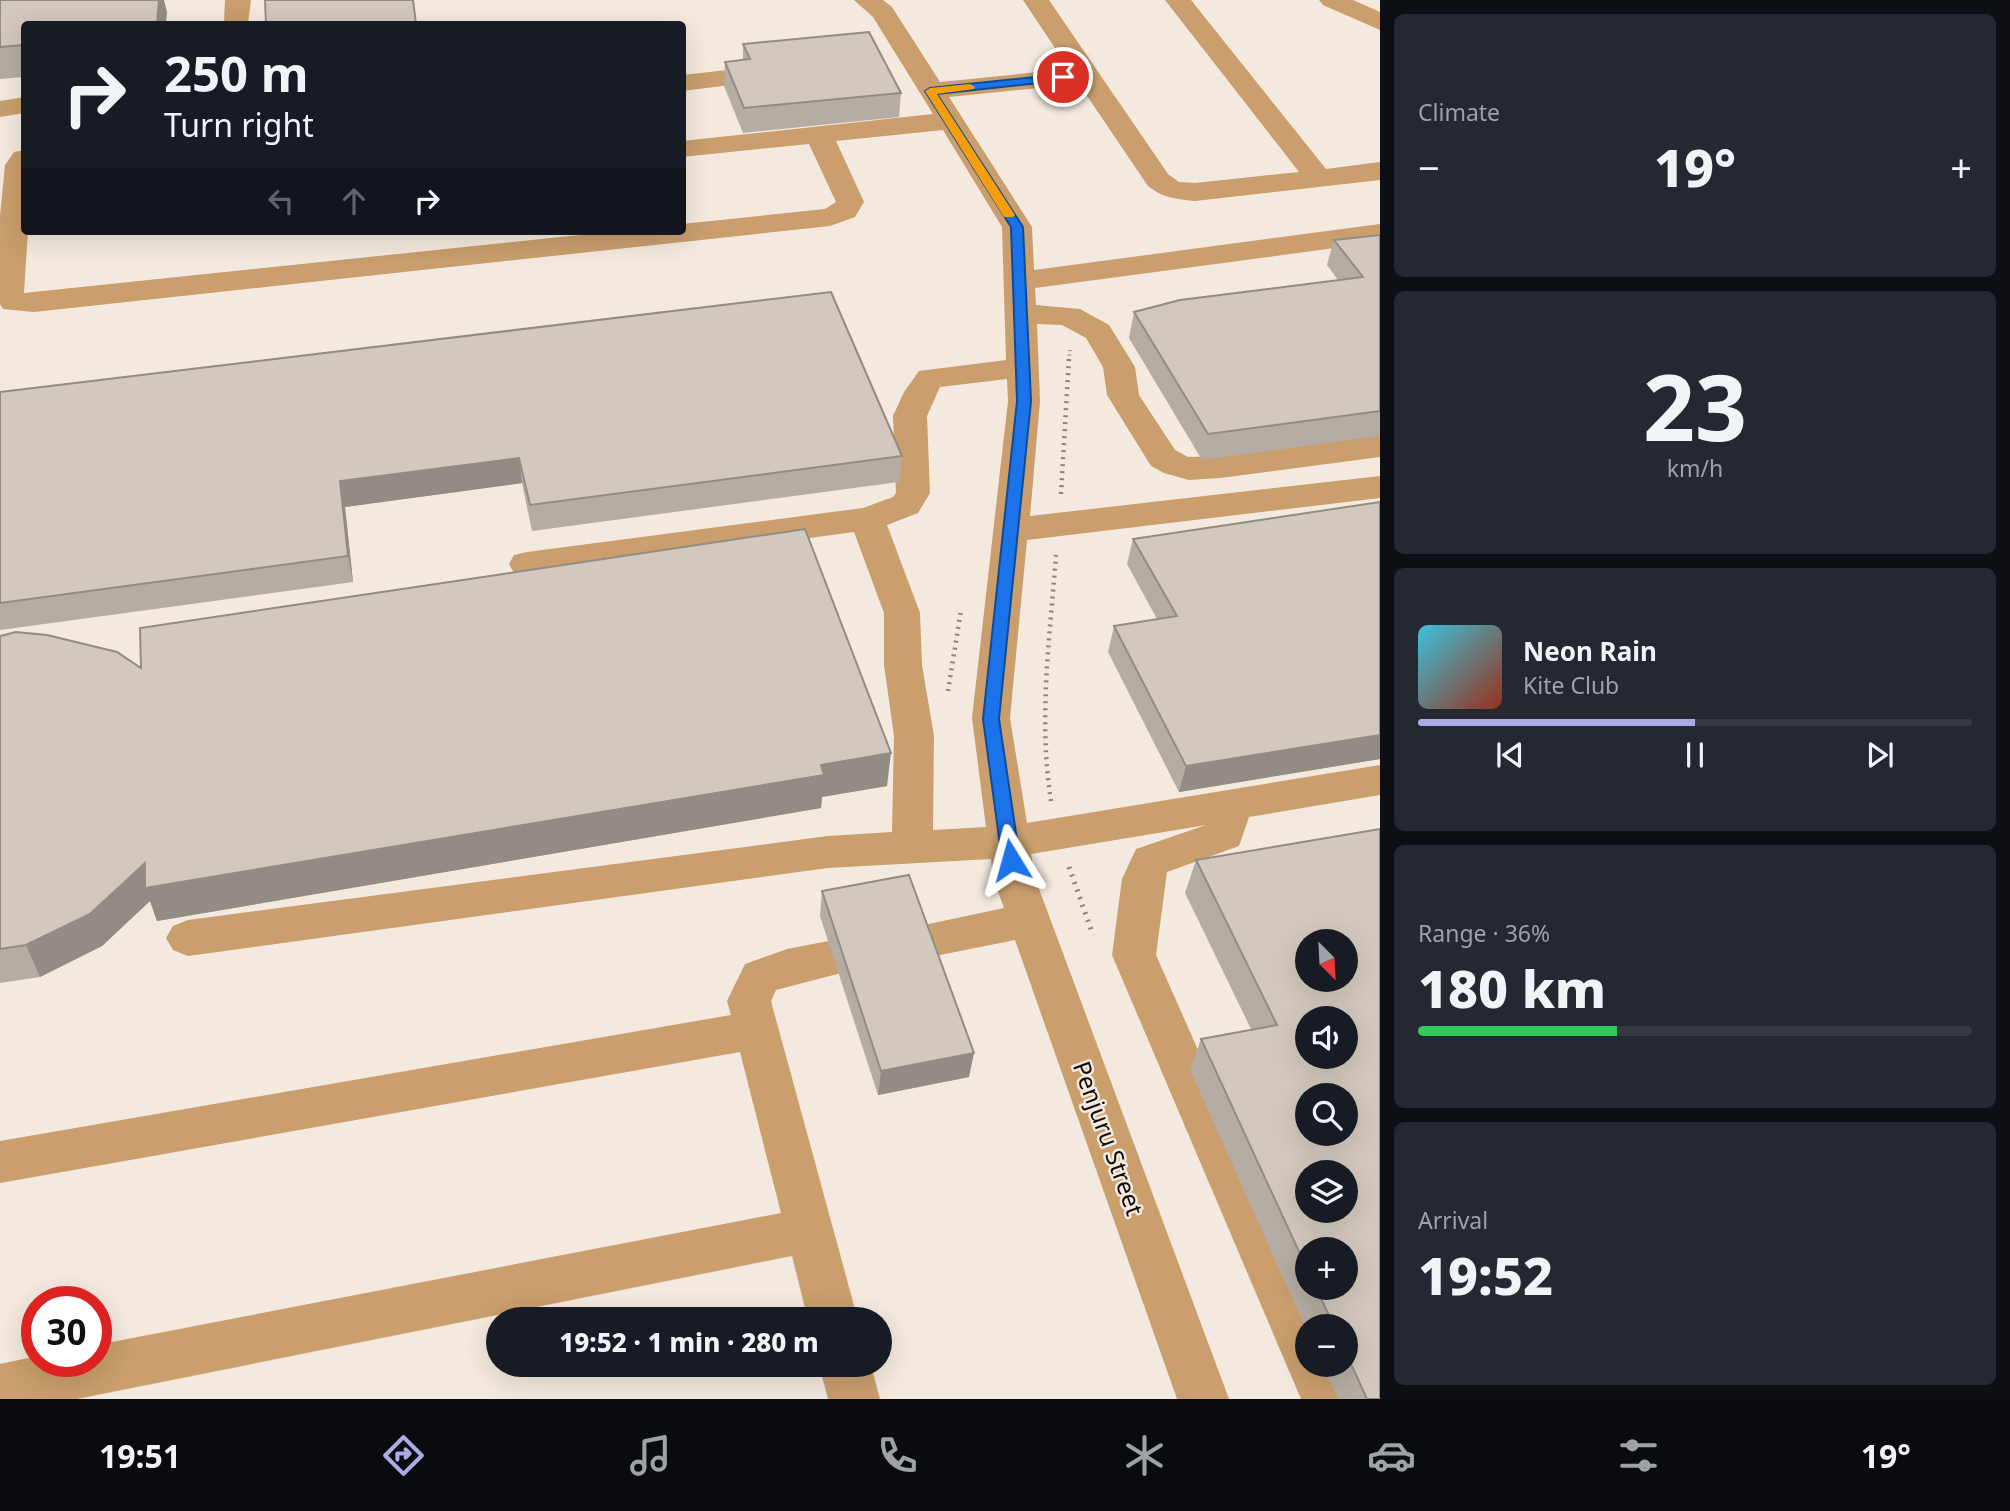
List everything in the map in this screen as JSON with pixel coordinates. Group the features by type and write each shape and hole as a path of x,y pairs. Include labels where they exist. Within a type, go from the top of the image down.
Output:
{"street":[{"path":"236,21 238,0"},
{"name":"Penjuru Street","path":"867,0 883,12 1017,227 1024,401 991,719 1017,880 1203,1399"},
{"path":"1036,0 1158,180 1171,190 1195,192 1380,172"},
{"path":"1178,0 1319,178"},
{"path":"1332,0 1380,22"},
{"path":"881,63 912,60"},
{"path":"930,91 1087,75"},
{"path":"686,83 746,76"},
{"path":"0,109 21,106"},
{"path":"686,149 949,121"},
{"path":"686,233 830,217 845,211 850,202 819,135"},
{"path":"21,162 19,219 8,292 14,302 47,302 664,235"},
{"path":"1020,298 1380,233"},
{"path":"1020,298 1069,316 1098,332 1119,367 1123,395 1163,458 1176,465 1189,469 1220,467 1380,446"},
{"path":"527,565 867,519 906,505 913,493 910,416 920,392 930,378 1022,368"},
{"path":"1010,530 1380,487"},
{"path":"867,519 902,613 903,665 914,736 912,847"},
{"path":"920,941 1017,880 1058,834 1380,780"},
{"path":"1231,804 1224,835 1152,861 1143,879 1134,955 1295,1326"},
{"path":"188,938 828,852 912,847 1017,880"},
{"path":"830,1307 749,1001 760,977 787,967 834,958"},
{"path":"0,1162 757,1030"},
{"path":"0,1389 809,1230"},
{"path":"848,1377 854,1399"},
{"path":"1317,1377 1326,1399"}],"path":[{"path":"1069,316 1059,523 1045,704 1047,784 1058,834 1094,937"}],"building":[{"path":"0,0 159,0 157,21 21,21 21,45 0,47"},
{"path":"265,0 413,0 416,21 266,21"},
{"path":"869,32 901,93 744,108 725,62 750,59 743,44"},
{"path":"1380,235 1380,411 1208,434 1134,312 1180,300 1363,277 1334,240"},
{"path":"831,292 902,456 530,505 519,458 340,481 348,556 0,603 0,392"},
{"path":"1380,502 1380,735 1186,766 1114,626 1177,616 1133,539"},
{"path":"805,529 891,753 821,765 824,775 145,888 145,863 90,914 26,945 0,949 0,636 16,632 47,635 117,652 141,668 140,628"},
{"path":"1380,829 1380,1399 1367,1399 1357,1377 1358,1314 1328,1314 1322,1300 1358,1300 1358,1237 1295,1237 1295,1243 1201,1039 1277,1025 1196,860"},
{"path":"909,875 974,1053 881,1071 822,891"}],"slow traffic":[{"path":"970,87 930,91 1009,215"}],"route":[{"path":"1011,860 991,719 1024,401 1017,227 930,91 1063,77"}]}
